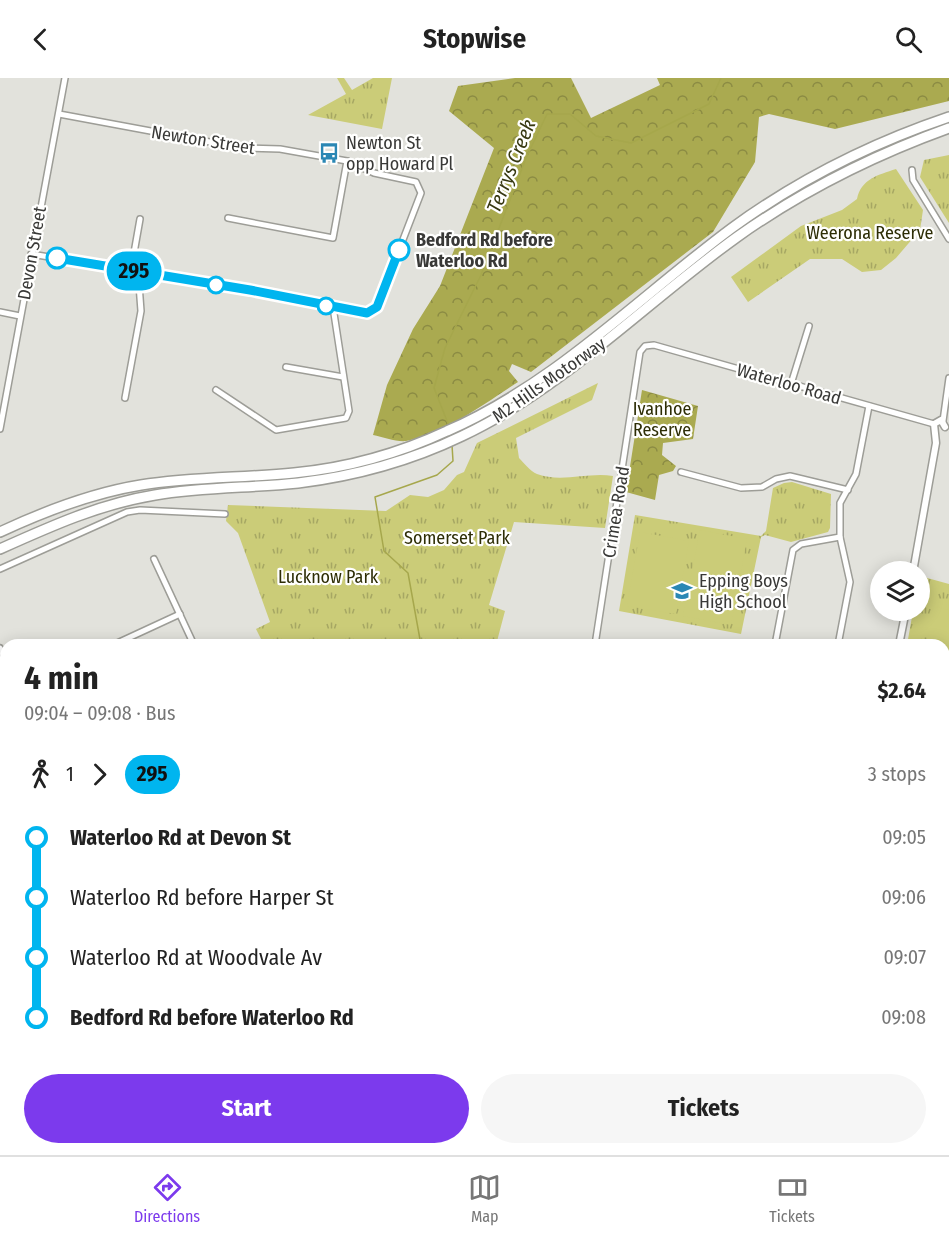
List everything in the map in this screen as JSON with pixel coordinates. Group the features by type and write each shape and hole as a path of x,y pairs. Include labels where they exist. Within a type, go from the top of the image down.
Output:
{"highway":[{"name":"M2 Hills Motorway","path":"0,532 59,506 123,488 196,479 298,472 372,458 444,433 484,413 543,376 726,233 784,194 860,153 949,117"},
{"name":"M2 Hills Motorway","path":"0,549 76,516 126,501 204,489 299,483 375,468 448,443 490,423 548,385 725,246 789,203 866,161 949,128"}],"street":[{"name":"Devon Street","path":"0,429 3,394 65,78"},
{"name":"Newton Street","path":"59,114 242,148 280,149 347,161 374,173 410,179 421,188 421,193 373,312 333,307"},
{"path":"228,218 333,238 347,161"},
{"path":"912,170 913,180 949,238"},
{"path":"131,270 140,219"},
{"path":"31,254 333,307 349,411 346,418 276,430 216,390"},
{"path":"125,398 141,311 138,271"},
{"path":"0,312 20,316"},
{"path":"790,384 809,326"},
{"name":"Waterloo Road","path":"645,346 654,345 941,426"},
{"name":"Crimea Road","path":"596,639 640,352 645,346"},
{"path":"286,367 343,377"},
{"path":"915,561 949,378"},
{"path":"839,639 850,582 840,537 840,503 856,474 869,406"},
{"path":"681,472 741,488 762,487 776,479 790,476 848,490"},
{"path":"0,569 127,512 140,510 225,514"},
{"path":"776,639 793,550 801,544 840,537"},
{"path":"154,559 191,639"},
{"path":"126,639 180,614"},
{"path":"900,639 904,621"}],"green space":[{"path":"337,78 344,78 352,90 373,78 392,78 382,129 308,115 346,94"},
{"path":"515,78 571,78 591,118 660,85 657,78 949,78 949,101 835,129 769,114 759,117 755,162 713,232 531,372 512,364 509,371 518,382 464,417 436,432 406,441 373,435 387,385 413,329 440,286 494,148 449,111 458,86"},
{"path":"949,155 949,223 920,177 924,160"},
{"name":"Weerona Reserve","path":"896,169 923,210 920,230 896,258 881,270 862,272 842,259 810,259 748,302 731,277 801,226 842,210 857,199 866,182"},
{"path":"598,383 592,400 516,438 519,458 537,474 555,478 613,476 605,528 514,522 489,605 505,611 498,639 261,639 256,629 270,622 238,533 226,521 228,505 386,511 410,495 428,497 444,490 457,475 464,472 477,443"},
{"name":"Ivanhoe Reserve","path":"642,390 698,406 693,439 663,443 662,455 676,466 673,471 659,475 655,500 626,492"},
{"name":"Epping Boys High School","path":"792,482 831,494 830,528 828,532 791,542 765,535 761,537 741,634 619,611 635,515 761,536 766,531 773,488"},
{"path":"700,530 747,539 731,625 683,616"},
{"path":"640,532 689,541 676,614 627,606"},
{"path":"930,579 949,584 949,639 908,639 911,621 930,621"},
{"path":"936,607 949,610 949,639 928,639"}],"waterway":[{"name":"Terrys Creek","path":"449,426 434,388 445,348 481,275 526,158 547,114 570,114 596,136 631,143 709,104 721,78"},
{"name":"Terrys Creek","path":"420,639 408,573 384,551 375,497 437,475 453,461 452,445"}],"bus line":[{"name":"295","path":"57,258 250,290 367,313 373,312 377,307 399,250"}],"place":[{"name":"Newton St opp Howard Pl","path":"329,153"},
{"name":"Bedford Rd before Waterloo Rd","path":"399,250"},
{"name":"Epping Boys High School","path":"682,591"}],"park label":[{"name":"Somerset Park","path":"457,538"},
{"name":"Lucknow Park","path":"328,577"}]}
